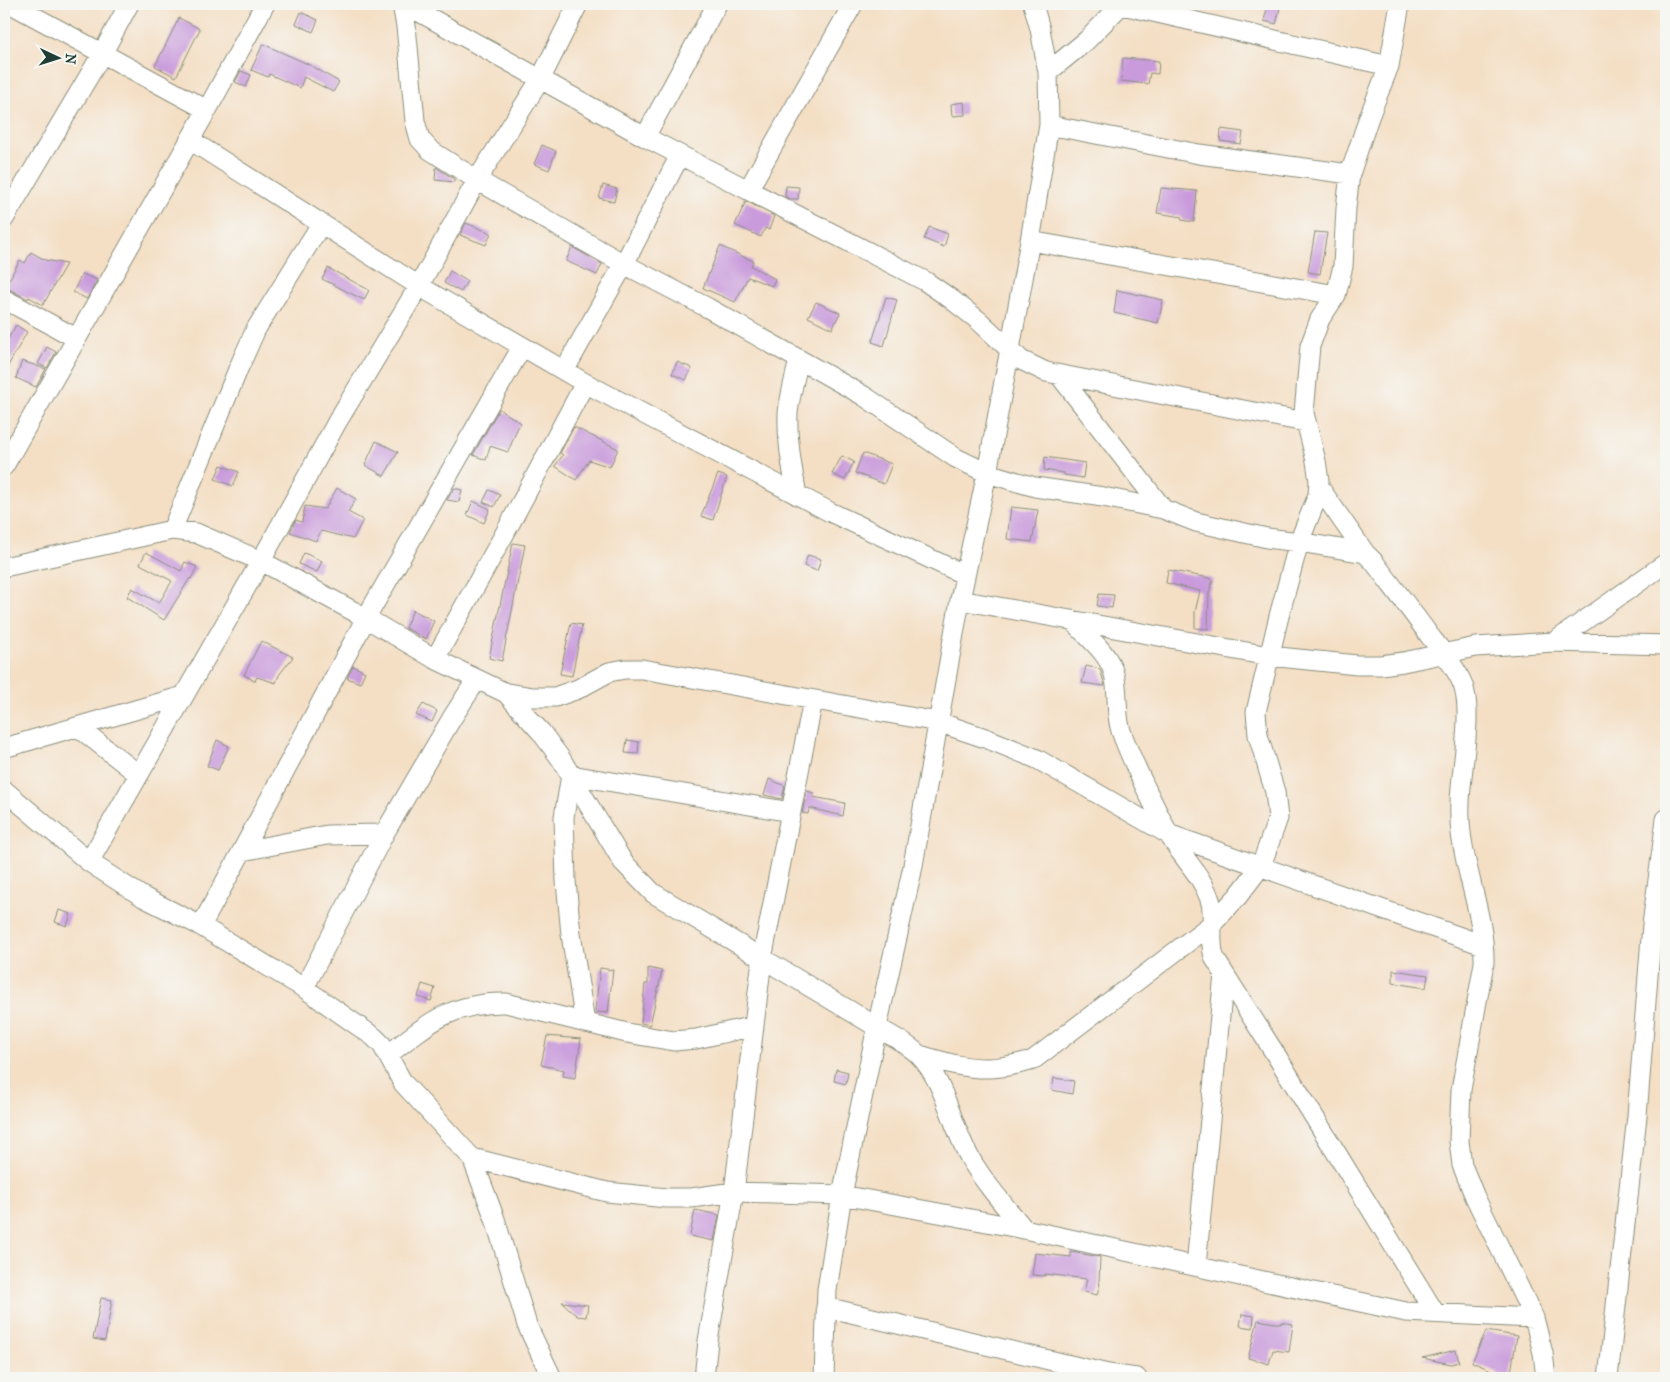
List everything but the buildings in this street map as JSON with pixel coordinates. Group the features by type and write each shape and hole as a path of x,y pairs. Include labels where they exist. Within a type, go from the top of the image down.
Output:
{"street":[{"path":"11,4 207,110"},
{"path":"4,219 102,54 129,4"},
{"path":"4,466 9,443 76,338 207,110 265,4"},
{"path":"403,4 645,137 925,281 952,299 978,320 1020,360 1032,366 1060,376 1304,422"},
{"path":"403,4 415,120 420,138 430,150 477,180 624,264 708,308 864,396 956,458 987,473 1035,487 1103,497 1163,509 1196,522 1267,538 1365,553"},
{"path":"88,862 261,561 338,422 419,286 477,180 540,80 578,4"},
{"path":"645,137 717,4"},
{"path":"748,190 853,4"},
{"path":"824,1378 826,1307 842,1195 912,872 960,600 1010,351 1049,125 1048,72 1040,29 1032,4"},
{"path":"1048,72 1086,40 1120,4 1389,66"},
{"path":"919,1055 953,1064 986,1068 1013,1065 1033,1060 1213,922 1238,896 1261,866 1278,818 1276,792 1258,735 1256,712 1299,542 1318,495 1319,487 1316,461 1304,422 1304,400 1310,346 1320,319 1336,295 1343,266 1350,174 1389,66 1400,4"},
{"path":"1049,125 1199,154 1350,174"},
{"path":"190,140 419,286 585,383 830,512 965,575"},
{"path":"564,371 624,264 680,155"},
{"path":"172,530 256,329 321,224"},
{"path":"1030,241 1336,295"},
{"path":"4,299 76,338"},
{"path":"201,926 366,618 522,347"},
{"path":"797,495 789,446 788,414 799,360"},
{"path":"1060,376 1163,509"},
{"path":"435,658 505,533 585,383"},
{"path":"1319,487 1365,553 1374,562 1443,653 1462,684 1466,697 1467,738 1460,790 1460,824 1463,849 1484,945 1484,963 1461,1090 1459,1141 1462,1165 1475,1197 1534,1318 1543,1353 1546,1378"},
{"path":"4,567 172,530 196,532 261,561 435,658 506,693 532,697 555,697 609,672 634,669 938,722 988,739 1037,759 1168,834 1484,945"},
{"path":"1554,642 1666,563"},
{"path":"960,600 1269,656 1356,665 1380,665 1403,662 1476,647 1554,642 1666,645"},
{"path":"1072,620 1108,661 1114,674 1120,728 1131,756 1168,834 1204,885 1211,903 1213,954 1435,1314"},
{"path":"304,988 384,834 477,679"},
{"path":"506,693 541,732 561,759 623,862 653,893 877,1027 919,1055 929,1068 942,1093 969,1156 992,1190 1024,1229"},
{"path":"4,748 183,696"},
{"path":"704,1378 708,1341 734,1192 762,959 813,700"},
{"path":"78,726 138,774"},
{"path":"571,776 791,812"},
{"path":"571,776 564,817 566,881 571,934 585,1023"},
{"path":"4,790 88,862 143,897 201,926 304,988 374,1036 382,1045 403,1082 472,1158 495,1219 527,1325 552,1378"},
{"path":"1608,1378 1637,1116 1652,925 1666,818"},
{"path":"242,852 327,835 384,834"},
{"path":"1196,1266 1224,974"},
{"path":"388,1056 422,1028 438,1018 460,1009 486,1003 506,1003 628,1034 674,1041 696,1039 754,1026"},
{"path":"472,1158 607,1192 675,1198 691,1198 734,1192 842,1195 1024,1229 1406,1312 1534,1318"},
{"path":"826,1307 1108,1374 1137,1378"}]}
